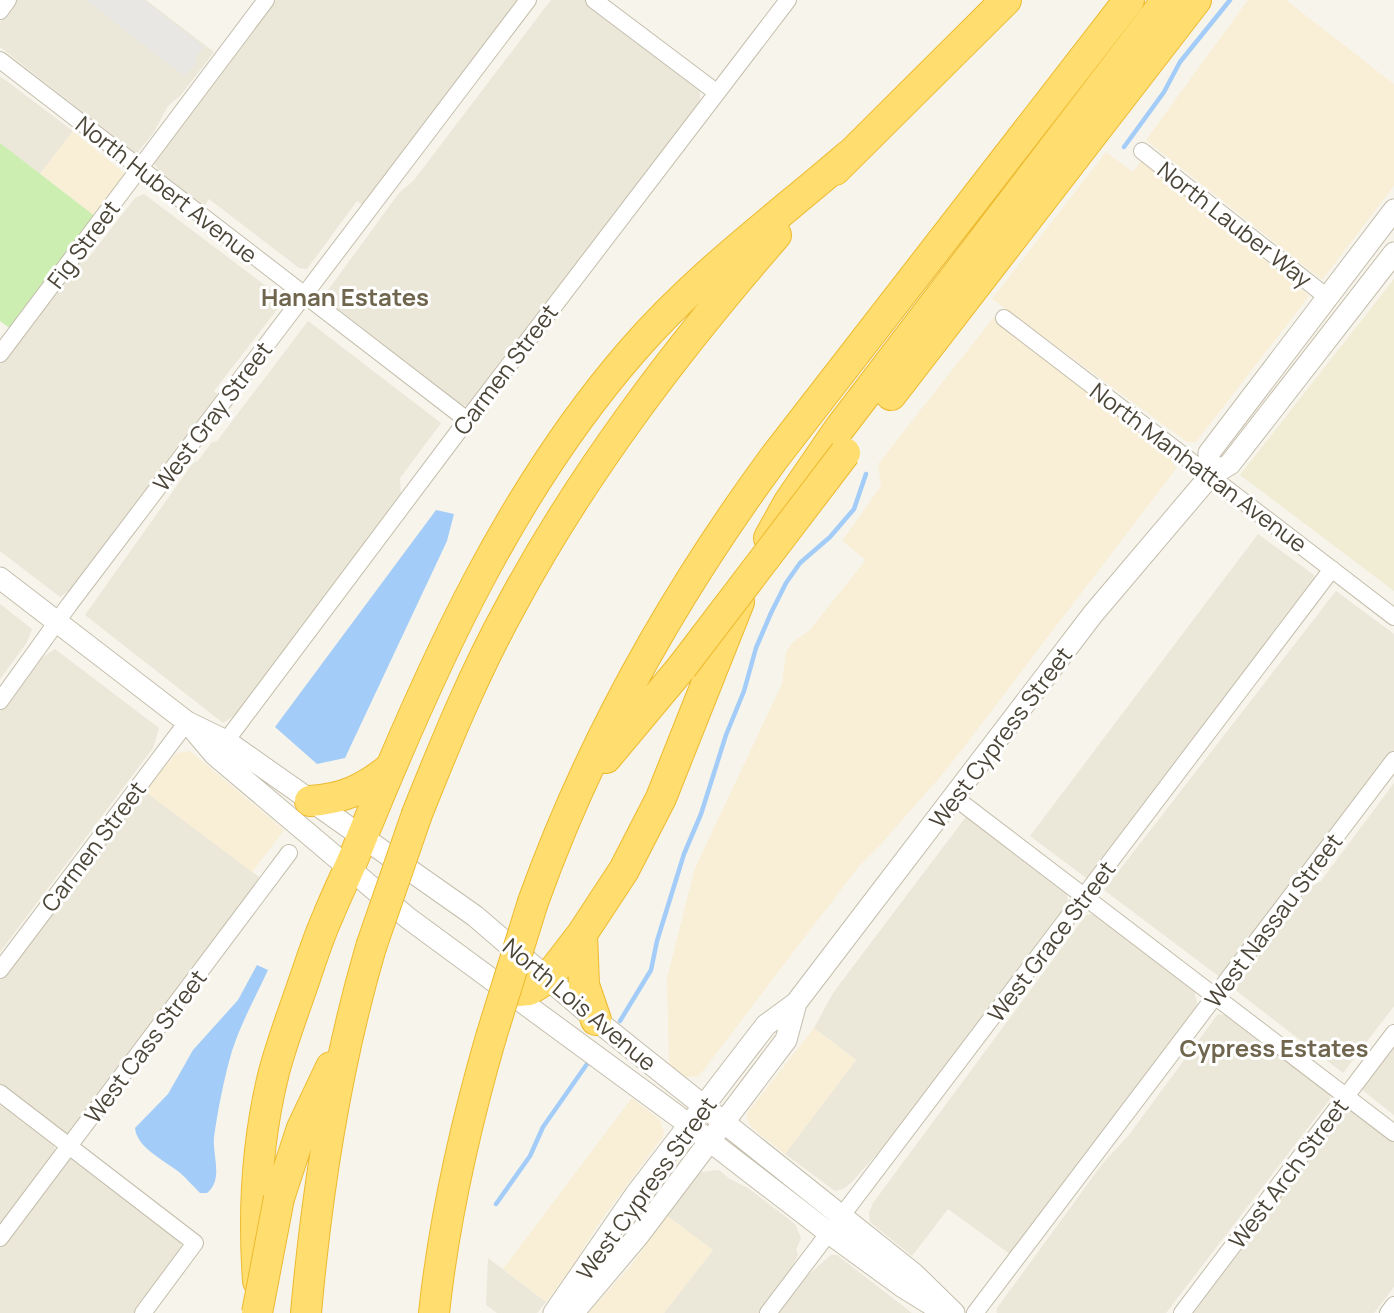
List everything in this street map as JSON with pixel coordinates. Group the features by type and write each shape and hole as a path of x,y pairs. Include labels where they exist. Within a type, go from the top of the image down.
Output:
{"highway":[{"path":"259,1313 279,1198 302,1128 338,1054 371,947 417,814 467,695 510,606 596,466 705,318 849,156 1006,0"},
{"path":"434,1313 460,1158 491,1037 534,902 565,820 611,721 691,578 748,493 1129,0"},
{"path":"508,992 529,990 548,978 582,934 644,835 676,762 734,611 789,502 866,393 1167,0"},
{"path":"565,820 605,760 682,667 1196,0"},
{"path":"259,1313 256,1212 259,1157 268,1101 282,1045 327,918 363,837 389,769 464,609 508,526 564,437 633,349 748,239 849,156"},
{"path":"310,801 331,800 352,794 389,769"},
{"path":"582,934 584,985 596,1020"},
{"path":"306,1313 324,1162 358,995"}],"street":[{"path":"0,11 8,0"},
{"name":"Fig Street","path":"0,354 267,0"},
{"name":"West Gray Street","path":"0,701 528,0"},
{"path":"594,0 716,92"},
{"name":"Carmen Street","path":"226,741 788,0"},
{"name":"North Hubert Avenue","path":"0,60 467,420"},
{"name":"North Lauber Way","path":"1142,150 1327,297"},
{"name":"West Cypress Street","path":"1210,476 1209,453 1394,210"},
{"name":"West Cypress Street","path":"554,1313 636,1194 766,1025 796,1003 1093,614 1210,476 1230,464 1394,253"},
{"path":"1327,297 1332,332"},
{"name":"North Manhattan Avenue","path":"1004,318 1394,617"},
{"name":"West Grace Street","path":"768,1313 1332,569"},
{"name":"North Lois Avenue","path":"0,578 187,722 226,741 452,899 596,1020 843,1215 914,1274 954,1313"},
{"name":"Carmen Street","path":"0,970 187,722"},
{"name":"North Lois Avenue","path":"187,722 215,755 349,870 829,1233 903,1287 947,1313"},
{"name":"West Nassau Street","path":"975,1313 1394,760"},
{"path":"954,797 1394,1133"},
{"name":"West Cass Street","path":"0,1238 289,853"},
{"name":"West Cypress Street","path":"573,1313 638,1236 786,1040 796,1003"},
{"name":"West Arch Street","path":"1182,1313 1394,1033"},
{"path":"0,1093 195,1243 143,1313"},
{"path":"1388,1313 1394,1305"}],"shaded area":[{"path":"16,0 146,0 214,52 181,95 168,106 154,132 138,152 134,152 0,47 0,22"},
{"path":"86,0 144,0 204,47 194,59 197,62 185,77"},
{"path":"275,0 520,0 364,206 357,201 307,269 299,268 209,199 204,207 159,171 154,163"},
{"path":"551,0 585,0 695,84 700,90 700,102 472,403 462,405 323,297 399,193 414,180"},
{"path":"1248,0 1286,0 1394,84 1394,186 1322,280 1146,140"},
{"path":"0,76 73,131 40,174 0,143"},
{"path":"73,131 123,172 126,178 96,217 40,174"},
{"path":"1106,152 1133,172 1142,160 1309,296 1196,442 1187,442 992,299"},
{"path":"144,194 274,292 282,303 214,391 220,396 73,588 60,597 0,551 0,364 85,251 90,256 135,198"},
{"path":"1394,279 1394,591 1240,475"},
{"path":"994,317 1158,443 1176,469 947,769 859,866 699,1076 685,1077 669,1066 667,978 695,868 782,684 786,652 793,642 809,631 866,560 842,541 881,486 878,464"},
{"path":"308,321 441,423 400,478 401,497 235,715 223,723 85,615 193,463 198,461 212,442 217,441"},
{"path":"1258,534 1314,575 1313,581 1089,880 1030,836"},
{"path":"1336,591 1394,634 1394,751 1221,978 1104,890"},
{"path":"0,604 32,629 26,644 0,679"},
{"path":"55,649 159,728 153,748 0,952 0,711 32,668"},
{"path":"190,751 284,830 252,872 143,790 177,753"},
{"path":"1394,783 1394,1006 1343,1073 1234,989 1309,888 1321,881"},
{"path":"143,790 262,879 67,1134 0,1086 0,980"},
{"path":"965,818 969,818 1067,893 1068,906 913,1113 851,1183 835,1191 785,1154 856,1060 814,1028 833,993"},
{"path":"1094,914 1194,990 1198,1007 1010,1254 948,1209 912,1256 870,1222 869,1213 873,1203 1086,915"},
{"path":"1218,1014 1227,1015 1331,1094 1330,1099 1166,1313 997,1313 997,1308 1103,1163 1129,1135"},
{"path":"814,1028 856,1060 785,1154 752,1128 747,1113"},
{"path":"1394,1043 1394,1115 1361,1089"},
{"path":"632,1098 660,1120 664,1132 662,1138 599,1223 546,1302 503,1269"},
{"path":"0,1101 52,1140 55,1150 54,1156 0,1228"},
{"path":"1350,1109 1394,1142 1394,1287 1374,1313 1189,1313 1344,1111"},
{"path":"75,1159 180,1238 182,1253 137,1313 0,1313 0,1247 64,1163"},
{"path":"719,1170 748,1188 795,1224 801,1238 796,1250 798,1255 761,1313 664,1313 713,1250 667,1216 701,1172"},
{"path":"667,1216 713,1250 664,1313 588,1313 629,1268"},
{"path":"831,1255 837,1255 912,1313 776,1313 799,1283"},
{"path":"488,1258 546,1302 537,1313 497,1313 486,1305"}],"green space":[{"path":"0,143 96,217 11,329 0,321"}],"water":[{"path":"436,510 454,514 447,541 345,758 317,764 275,727"},
{"path":"257,965 268,970 232,1051 214,1137 215,1181 207,1193 200,1193 179,1172 146,1148 135,1128 168,1094 193,1050 238,1000"}],"waterway":[{"path":"1124,147 1164,92 1180,62 1230,0"},
{"path":"620,1021 651,970 657,941 684,854 701,814 726,735 744,691 756,648 771,613 800,563 830,537 854,509 866,474"},
{"path":"496,1204 530,1156 543,1127 587,1064"}],"district":[{"name":"Hanan Estates","path":"345,296"},
{"name":"Cypress Estates","path":"1274,1047"}]}
